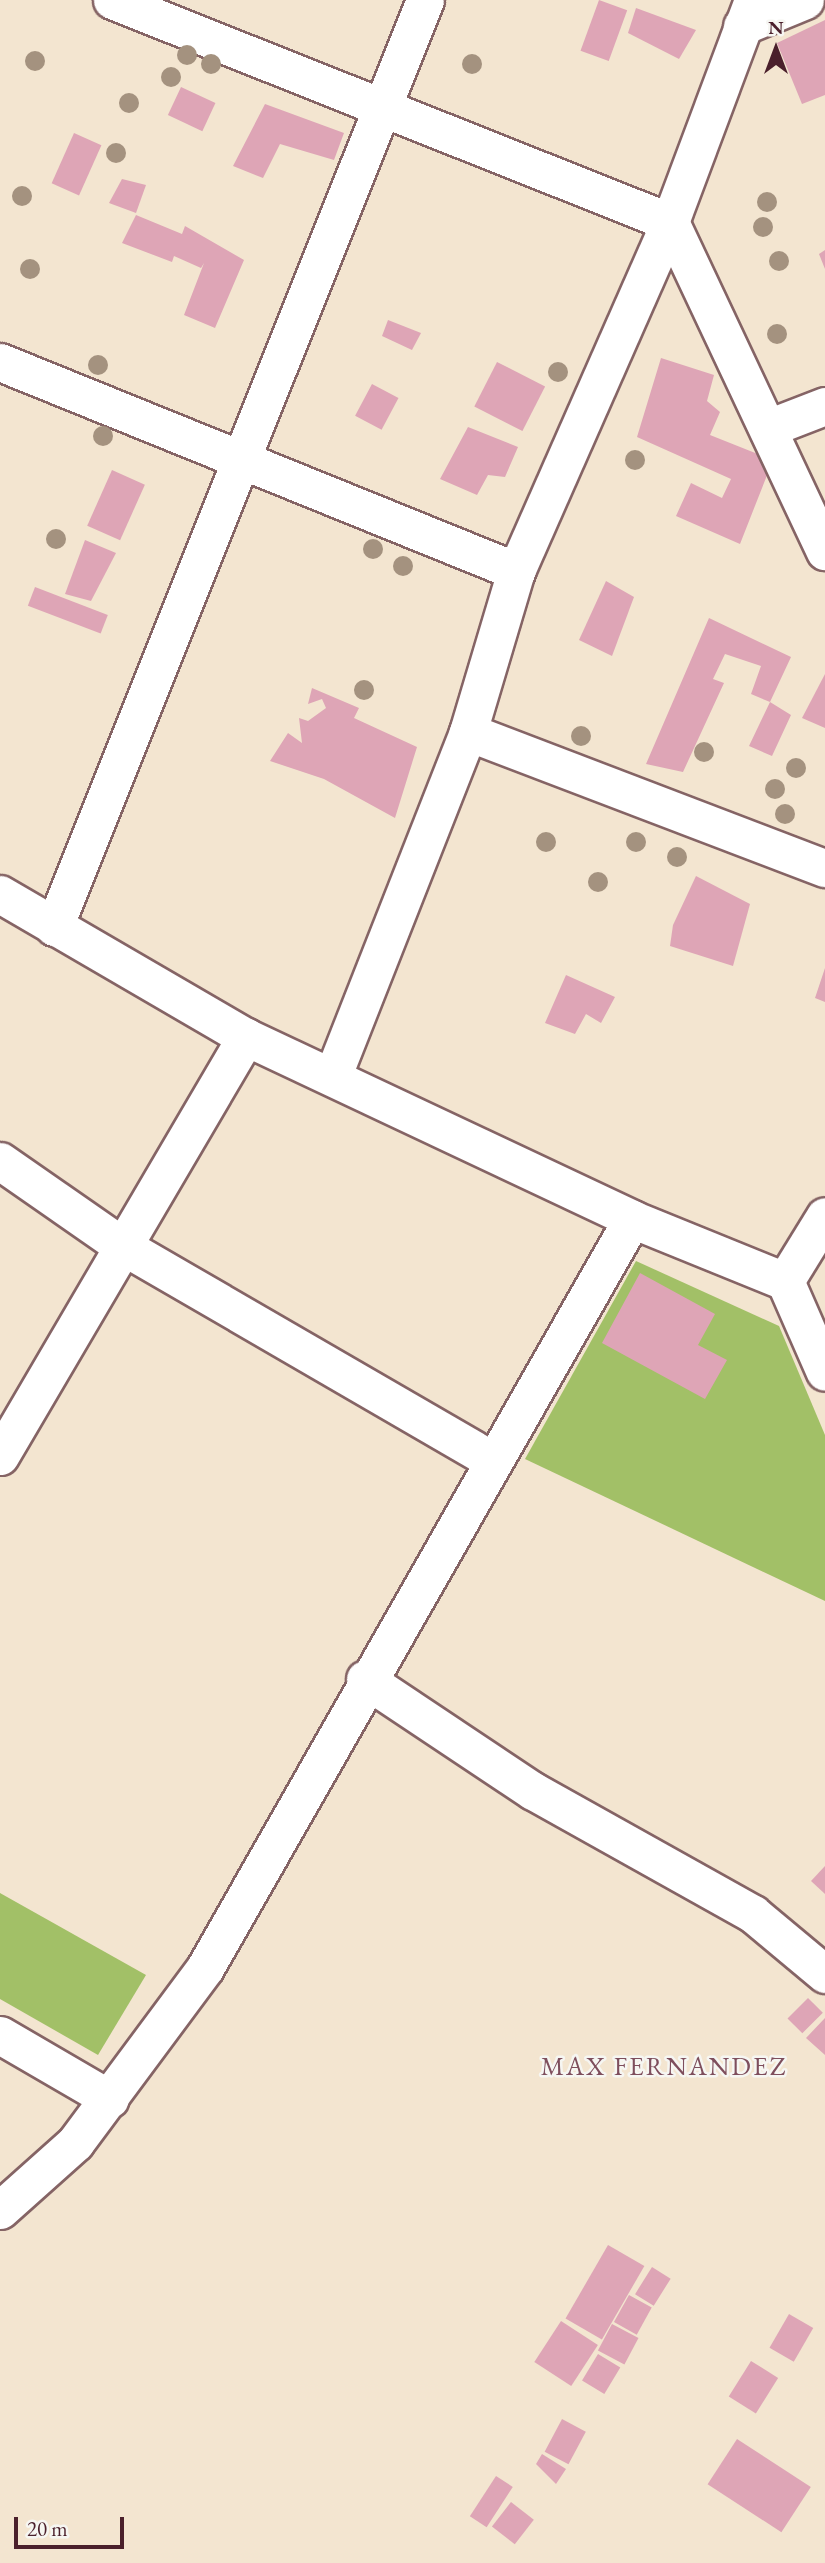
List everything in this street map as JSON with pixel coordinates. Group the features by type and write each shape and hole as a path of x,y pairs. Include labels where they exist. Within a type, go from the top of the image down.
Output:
{"street":[{"path":"112,0 670,222 825,551"},
{"path":"54,927 246,460 425,0"},
{"path":"333,1075 468,732 516,571 670,222 748,13 805,0"},
{"path":"0,362 516,571"},
{"path":"768,428 825,406"},
{"path":"468,732 825,868"},
{"path":"0,894 246,1037 333,1075 632,1219 785,1281 825,1372"},
{"path":"0,1456 121,1245 246,1037"},
{"path":"0,1161 121,1245 492,1460"},
{"path":"785,1281 825,1216"},
{"path":"0,2210 75,2143 205,1968 365,1679 632,1219"},
{"path":"365,1679 533,1791 753,1914 825,1975"},
{"path":"0,2035 110,2099"}],"green space":[{"path":"636,1261 779,1326 825,1435 825,1601 525,1459"},
{"path":"0,1893 146,1975 98,2055 0,1999"}],"building":[{"path":"599,0 627,10 609,61 581,51"},
{"path":"636,8 696,30 679,59 628,33"},
{"path":"825,20 825,95 802,104 777,43"},
{"path":"181,87 215,103 202,131 168,115"},
{"path":"265,104 344,133 334,160 280,144 263,178 233,166"},
{"path":"74,133 101,145 79,195 52,183"},
{"path":"122,179 146,185 136,213 109,203"},
{"path":"136,215 182,234 185,226 244,260 215,328 184,315 204,263 201,268 174,256 172,262 122,243"},
{"path":"825,250 825,269 819,254"},
{"path":"388,320 421,333 412,350 382,336"},
{"path":"661,358 714,375 707,401 720,412 710,435 773,460 740,544 676,516 691,483 722,498 731,479 637,437"},
{"path":"497,362 545,387 522,431 474,407"},
{"path":"372,384 398,398 382,430 355,416"},
{"path":"468,427 518,447 505,477 488,475 477,495 440,479"},
{"path":"112,470 145,485 120,540 87,526"},
{"path":"85,540 116,553 91,601 65,594"},
{"path":"606,581 634,597 612,656 579,640"},
{"path":"35,587 108,615 101,634 28,606"},
{"path":"709,618 791,657 770,702 751,694 761,666 725,654 713,679 724,683 683,772 646,764"},
{"path":"825,674 825,728 802,718"},
{"path":"312,688 359,708 354,718 417,747 395,818 324,779 270,761 288,733 302,743 299,718 308,721 326,708 322,699 308,704"},
{"path":"770,702 791,715 772,756 749,746"},
{"path":"696,876 750,904 733,966 670,946 673,925"},
{"path":"825,968 825,1002 815,998"},
{"path":"566,975 615,997 601,1023 586,1014 575,1034 545,1023"},
{"path":"640,1273 715,1314 698,1345 727,1360 705,1399 602,1343"},
{"path":"825,1866 825,1894 811,1881"},
{"path":"808,1998 823,2013 802,2033 787,2019"},
{"path":"825,2018 825,2055 806,2038"},
{"path":"608,2245 644,2266 602,2340 566,2319"},
{"path":"652,2267 671,2279 654,2306 635,2294"},
{"path":"629,2295 652,2308 637,2335 614,2322"},
{"path":"789,2314 813,2328 794,2362 770,2348"},
{"path":"561,2321 598,2345 571,2386 534,2362"},
{"path":"612,2324 638,2338 624,2365 598,2350"},
{"path":"598,2354 620,2367 604,2394 582,2381"},
{"path":"751,2361 778,2378 756,2414 729,2397"},
{"path":"562,2419 586,2432 568,2464 545,2452"},
{"path":"737,2439 811,2487 781,2532 708,2484"},
{"path":"542,2454 566,2469 556,2484 536,2464"},
{"path":"496,2476 513,2487 487,2527 470,2516"},
{"path":"511,2502 534,2520 515,2544 492,2526"}],"district":[{"name":"MAX FERNANDEZ","path":"664,2067"}]}
